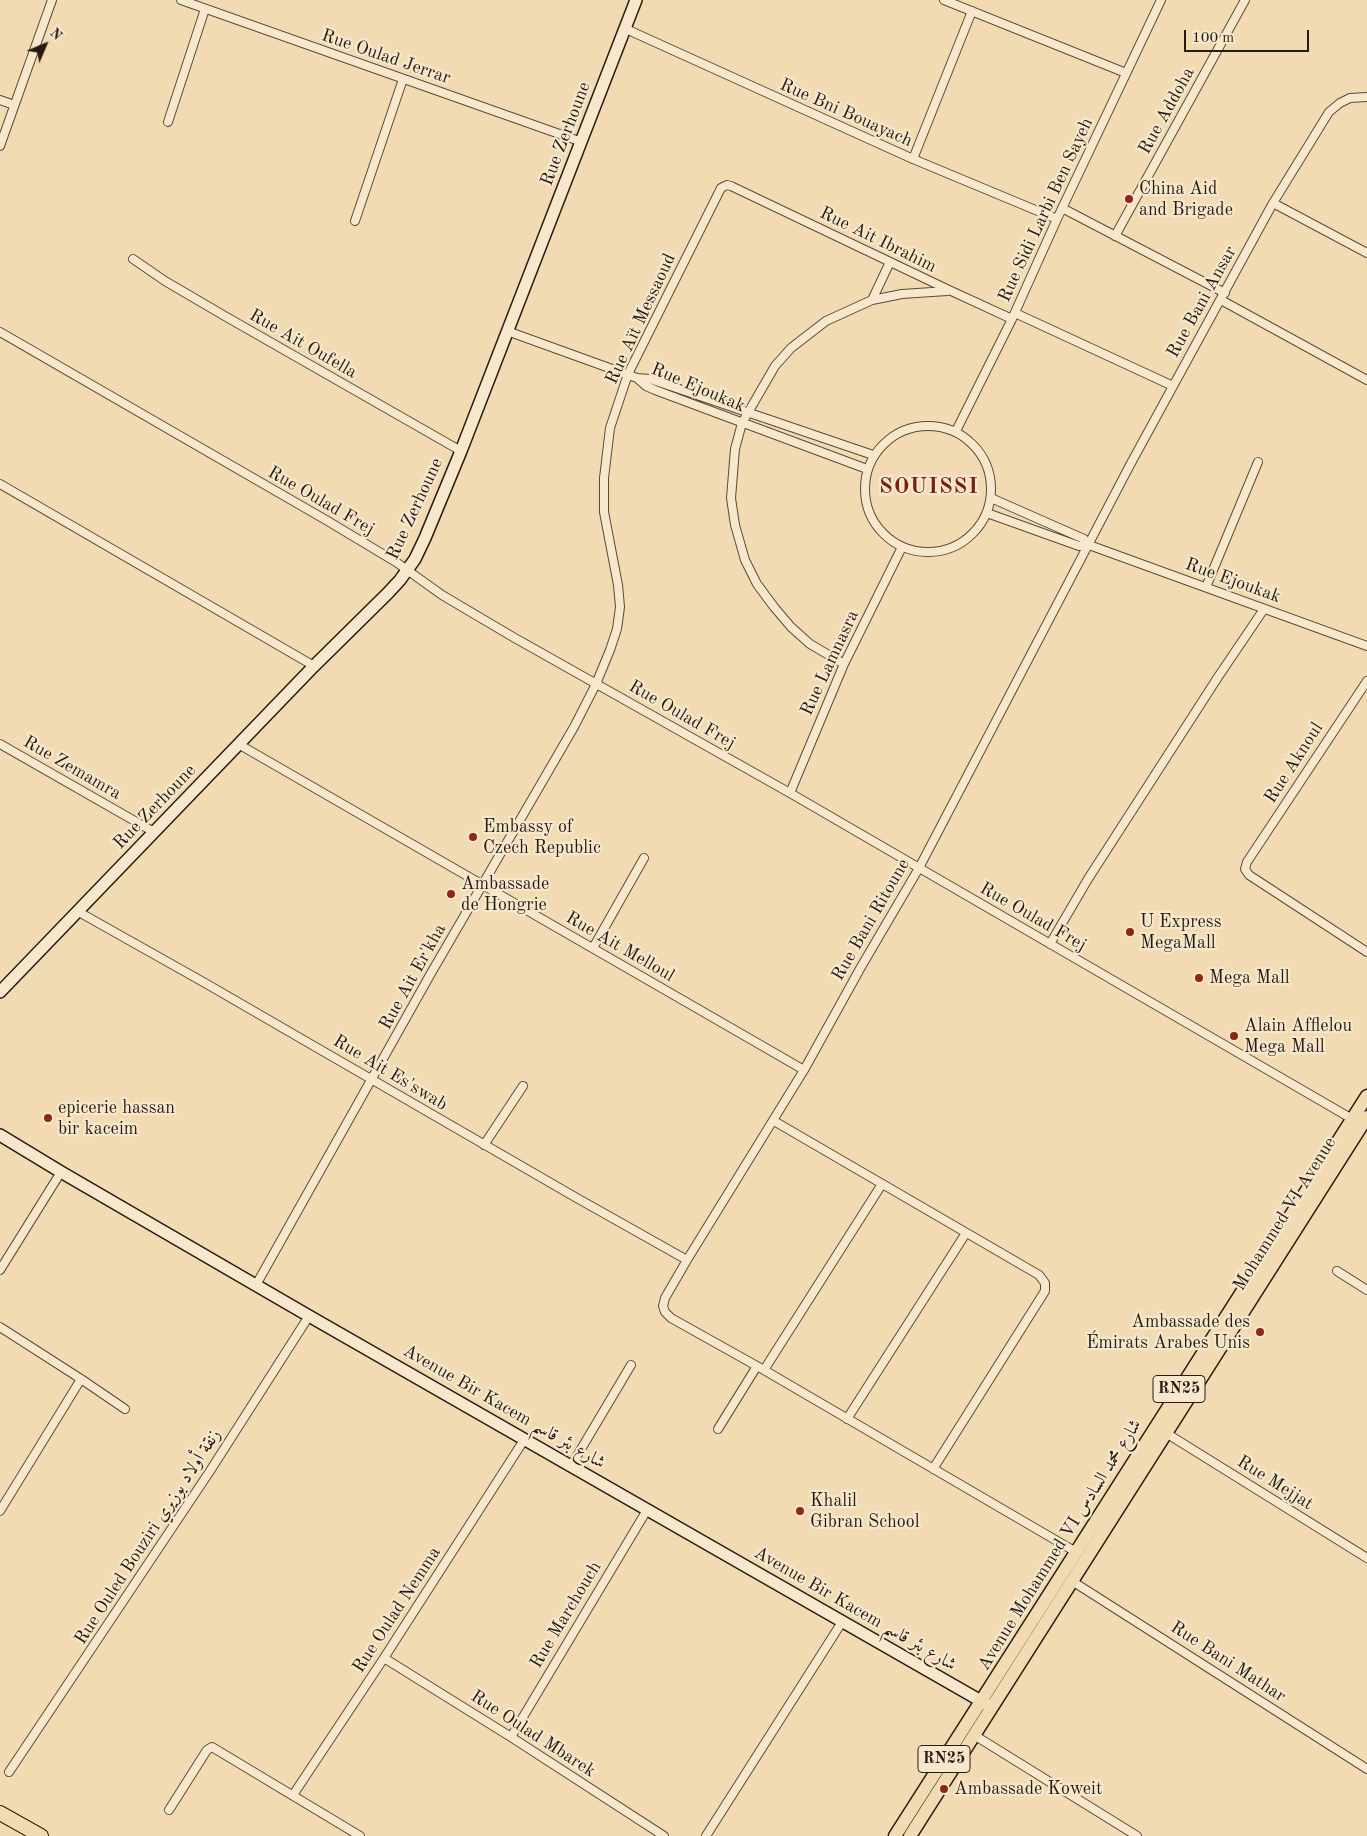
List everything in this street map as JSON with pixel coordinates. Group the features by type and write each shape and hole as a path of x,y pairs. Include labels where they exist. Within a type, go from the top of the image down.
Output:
{"highway":[{"path":"0,1813 41,1836"}],"main road":[{"name":"Avenue Mohammed VI شارع محمد السادس","path":"895,1836 987,1704 1076,1552 1362,1122 1367,1096"},
{"name":"Mohammed VI Avenue","path":"910,1836 974,1735 987,1704 1072,1581 1362,1122"}],"street":[{"path":"0,146 52,0"},
{"name":"Rue Oulad Jerrar","path":"180,0 582,142"},
{"path":"944,0 1126,73"},
{"name":"Rue Sidi Larbi Ben Sayeh","path":"956,431 1014,316 1062,208 1161,0"},
{"name":"Rue Addoha","path":"1115,236 1245,0"},
{"name":"Rue Zerhoune","path":"0,992 240,745 314,666 382,599 407,570 425,538 461,451 636,1"},
{"path":"168,122 205,9"},
{"path":"913,159 972,11"},
{"name":"Rue Bni Bouayach","path":"626,29 913,159 1057,219"},
{"path":"355,221 403,79"},
{"name":"Rue Bani Ansar","path":"1088,546 1273,203 1329,112 1350,98 1367,97"},
{"path":"0,100 14,105"},
{"name":"Rue Aït Messaoud","path":"596,684 617,629 620,607 618,585 604,512 604,478 610,428 628,374 722,188 727,185 731,186"},
{"name":"Rue Ait Ibrahim","path":"731,186 949,290 1014,316 1173,386"},
{"path":"1273,203 1367,253"},
{"path":"1062,208 1223,296 1367,380"},
{"name":"Rue Ait Oufella","path":"133,259 165,281 214,310 461,451"},
{"path":"872,300 890,262"},
{"path":"844,664 810,644 791,628 763,592 746,560 735,525 732,498 734,457 742,423 775,366 791,348 826,321 872,300 902,294 949,290"},
{"name":"Rue Ejoukak","path":"507,331 637,378 650,379 872,456"},
{"name":"Rue Oulad Frej","path":"0,332 317,515 407,570 442,595 1362,1122"},
{"name":"Rue Ejoukak","path":"637,378 655,390 867,469"},
{"path":"935,425 956,431 967,438 979,450 987,465 992,482 987,514 976,532 959,544 939,552 917,552 902,547 880,530 868,510 864,488 867,469 872,456 886,440 901,431 918,426 935,425"},
{"path":"1206,587 1258,462"},
{"path":"0,484 314,666"},
{"name":"Rue Ejoukak","path":"991,498 1084,539 1088,546"},
{"name":"Rue Ejoukak","path":"987,514 1079,546 1088,546 1367,646"},
{"name":"Rue Bani Ritoune","path":"757,1366 671,1318 665,1312 663,1306 665,1298 774,1121 919,868 1088,546"},
{"name":"Rue Lamnasra","path":"790,793 844,664 902,547"},
{"path":"1050,944 1088,879 1212,685 1264,609"},
{"name":"Rue Aknoul","path":"1367,681 1247,862 1245,869 1247,873 1367,952"},
{"name":"Rue Ait Er'kha","path":"256,1285 596,684"},
{"name":"Rue Zemamra","path":"0,744 154,832"},
{"name":"Rue Ait Melloul","path":"240,745 804,1070"},
{"path":"593,948 644,858"},
{"name":"Rue Ait Es'swab","path":"77,911 688,1260"},
{"path":"484,1145 523,1086"},
{"path":"774,1121 1043,1279 1046,1286 1045,1292 933,1469"},
{"name":"Avenue Bir Kacem شارع بئر قاسم","path":"0,1135 524,1440 987,1704"},
{"path":"0,1270 61,1172"},
{"path":"764,1370 882,1184"},
{"path":"847,1419 966,1233"},
{"path":"1337,1271 1367,1290"},
{"name":"Rue Ouled Bouziri زنقة أولاد بوزيري","path":"9,1772 205,1479 309,1316"},
{"path":"0,1327 125,1409"},
{"path":"571,1466 631,1366"},
{"path":"718,1429 757,1366 1076,1552"},
{"path":"0,1511 81,1379"},
{"name":"Rue Mejjat","path":"1166,1433 1367,1558"},
{"name":"Rue Oulad Nemma","path":"293,1794 384,1658 524,1440"},
{"name":"Rue Marchouch","path":"511,1737 647,1510"},
{"name":"Rue Bani Mathar","path":"1072,1581 1367,1769"},
{"path":"706,1836 842,1622"},
{"name":"Rue Oulad Mbarek","path":"384,1658 664,1836"},
{"path":"974,1735 1137,1836"},
{"path":"169,1810 209,1748 214,1748 360,1836"}],"place":[{"name":"China Aid and Brigade","path":"1129,199"},
{"name":"Embassy of Czech Republic","path":"473,837"},
{"name":"Ambassade de Hongrie","path":"451,894"},
{"name":"U Express MegaMall","path":"1130,932"},
{"name":"Mega Mall","path":"1199,978"},
{"name":"Alain Afflelou Mega Mall","path":"1234,1036"},
{"name":"epicerie hassan bir kaceim","path":"48,1118"},
{"name":"Ambassade des Émirats Arabes Unis","path":"1260,1332"},
{"name":"Khalil Gibran School","path":"800,1511"},
{"name":"Ambassade Koweit","path":"944,1789"}],"district":[{"name":"SOUISSI","path":"929,487"}]}
